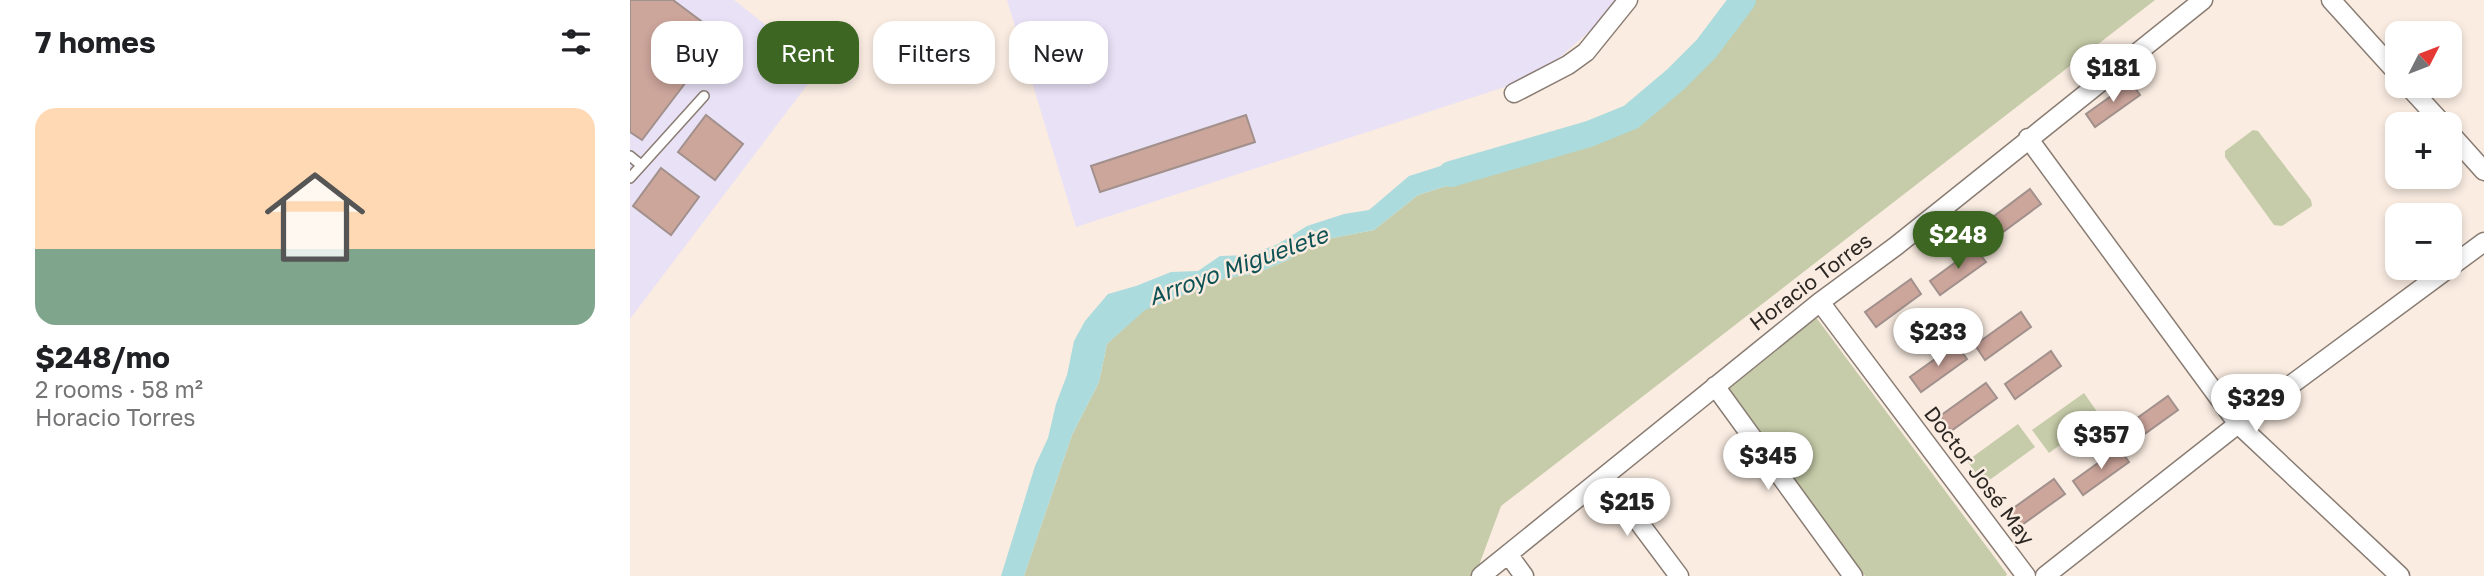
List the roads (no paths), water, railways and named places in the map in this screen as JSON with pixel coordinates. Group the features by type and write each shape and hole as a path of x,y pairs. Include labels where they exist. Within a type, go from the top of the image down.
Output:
{"street":[{"path":"1514,93 1568,65 1586,52 1628,0"},
{"name":"Horacio Torres","path":"1481,576 1820,302 1896,246 2203,0"},
{"path":"2331,0 2385,60"},
{"path":"2419,98 2432,112"},
{"path":"2028,138 2238,424 2400,576"},
{"path":"2462,145 2484,170"},
{"path":"2462,258 2484,243"},
{"path":"2045,576 2238,424 2432,280"},
{"name":"Doctor José May","path":"1820,302 2026,576"},
{"path":"1715,386 1853,576"},
{"path":"1605,477 1679,576"},
{"path":"1508,554 1524,576"}],"lane":[{"path":"630,178 704,96"},
{"path":"630,156 641,165"}],"water":[{"path":"1447,164 1485,166 1466,180 1418,195 1374,230 1312,242 1288,260 1257,273 1226,278 1145,310 1107,344 1099,382 1072,435 1024,576 1001,576 1035,466 1048,438 1074,341 1085,321 1108,294 1171,272 1198,271 1220,256 1250,255 1278,244 1307,226 1344,214 1369,210 1409,176"}],"waterway":[{"name":"Arroyo Miguelete","path":"1451,174 1589,134 1631,117 1706,49 1743,0"}]}
